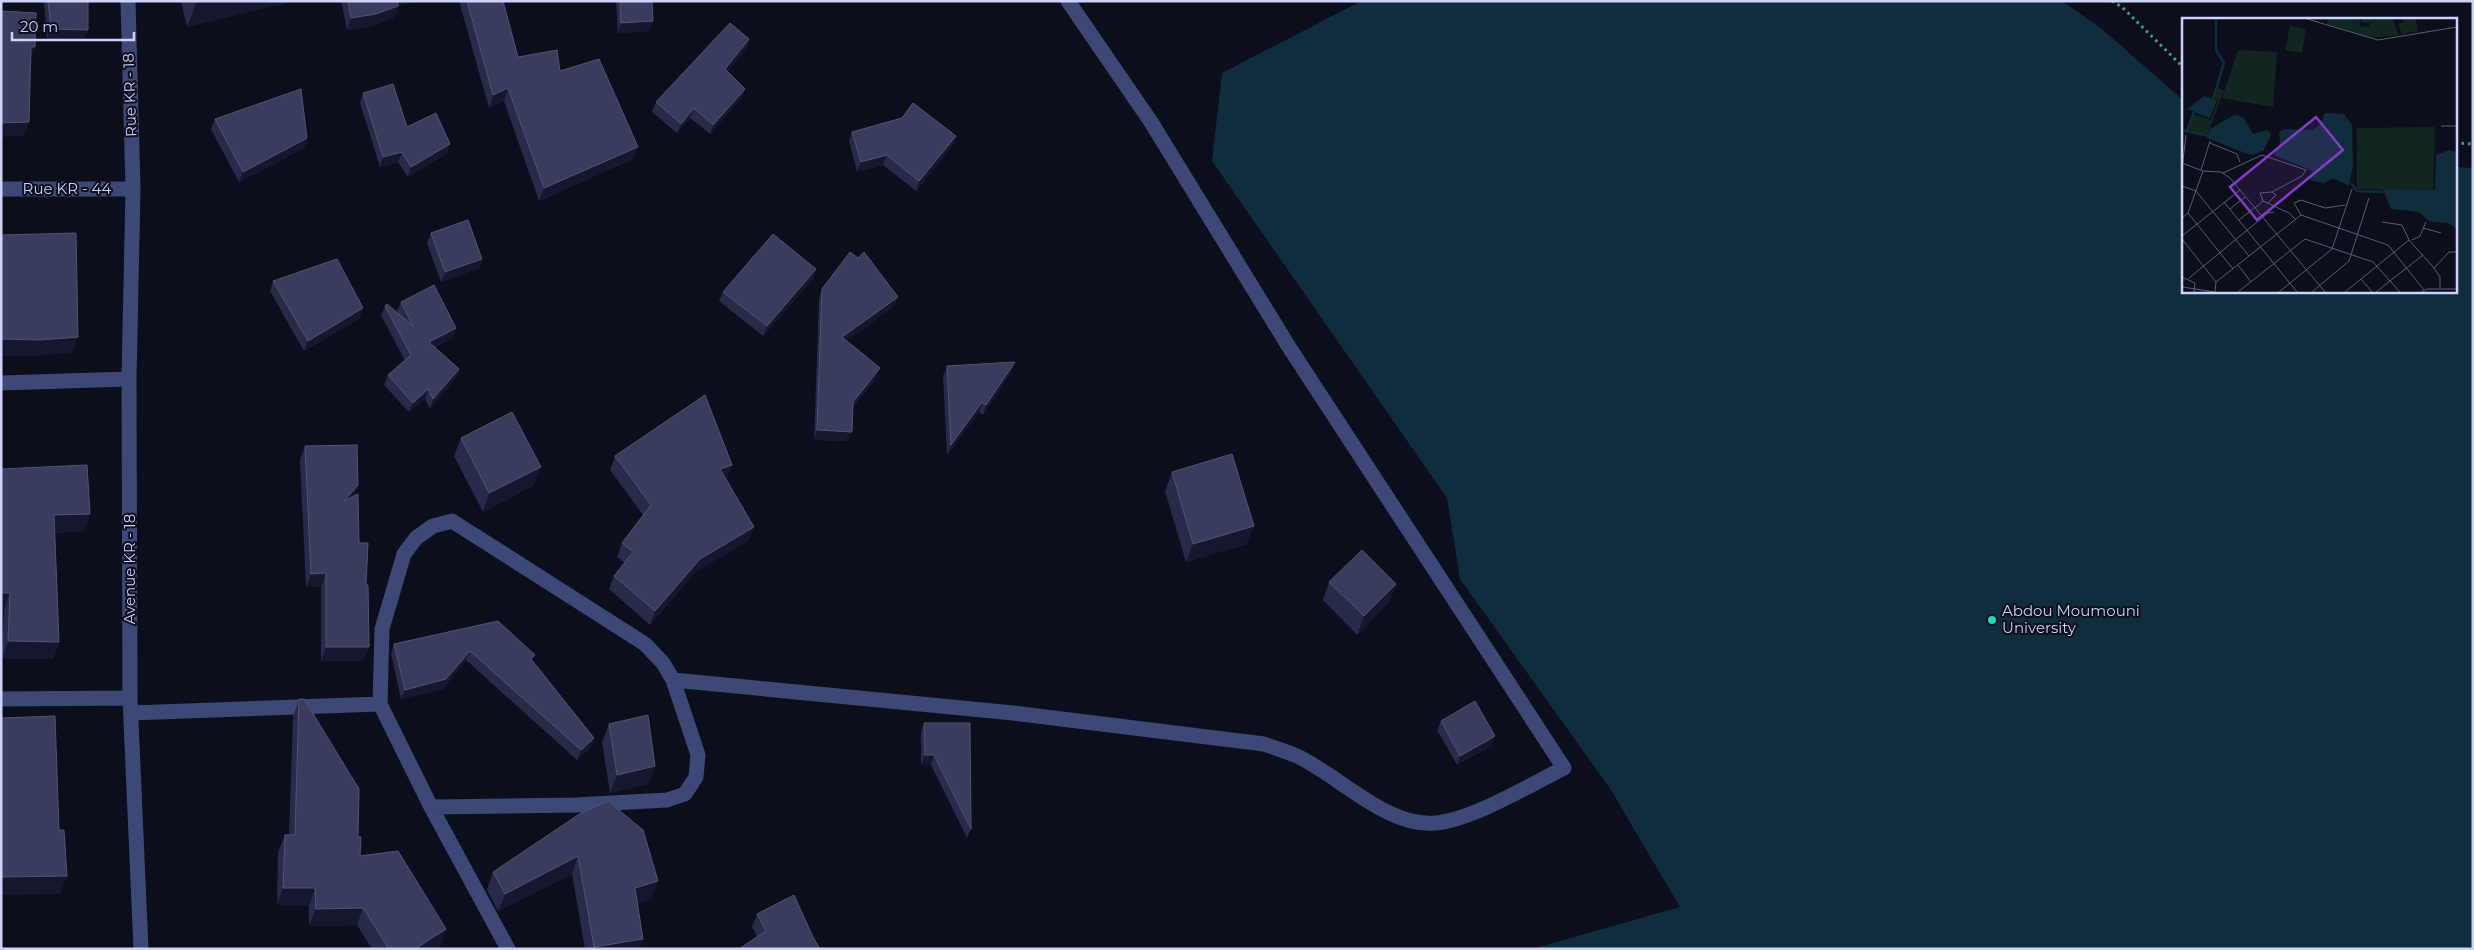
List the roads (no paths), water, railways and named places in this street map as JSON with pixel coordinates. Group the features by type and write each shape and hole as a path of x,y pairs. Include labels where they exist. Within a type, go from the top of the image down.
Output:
{"street":[{"name":"Rue KR - 18","path":"128,1 133,189"},
{"path":"673,680 950,706 1264,744 1297,756 1382,808 1408,821 1434,824 1464,817 1564,768 1289,347 1151,122 1068,1"},
{"name":"Rue KR - 44","path":"1,189 133,189"},
{"name":"Avenue KR - 18","path":"133,189 129,379 130,706 142,949"},
{"path":"1,383 129,379"},
{"path":"431,807 667,800 686,794 696,777 698,755 673,680 663,663 645,644 452,521 432,526 416,538 404,554 382,629 380,704 431,807 508,949"},
{"path":"1,699 130,706 380,704"}],"water":[{"name":"Abdou Moumouni University","path":"1361,1 2062,1 2102,29 2182,99 2182,292 2456,292 2456,167 2473,168 2473,949 1532,949 1680,907 1611,790 1460,579 1447,498 1212,161 1222,73"}],"place":[{"name":"Abdou Moumouni University","path":"1992,620"}]}
